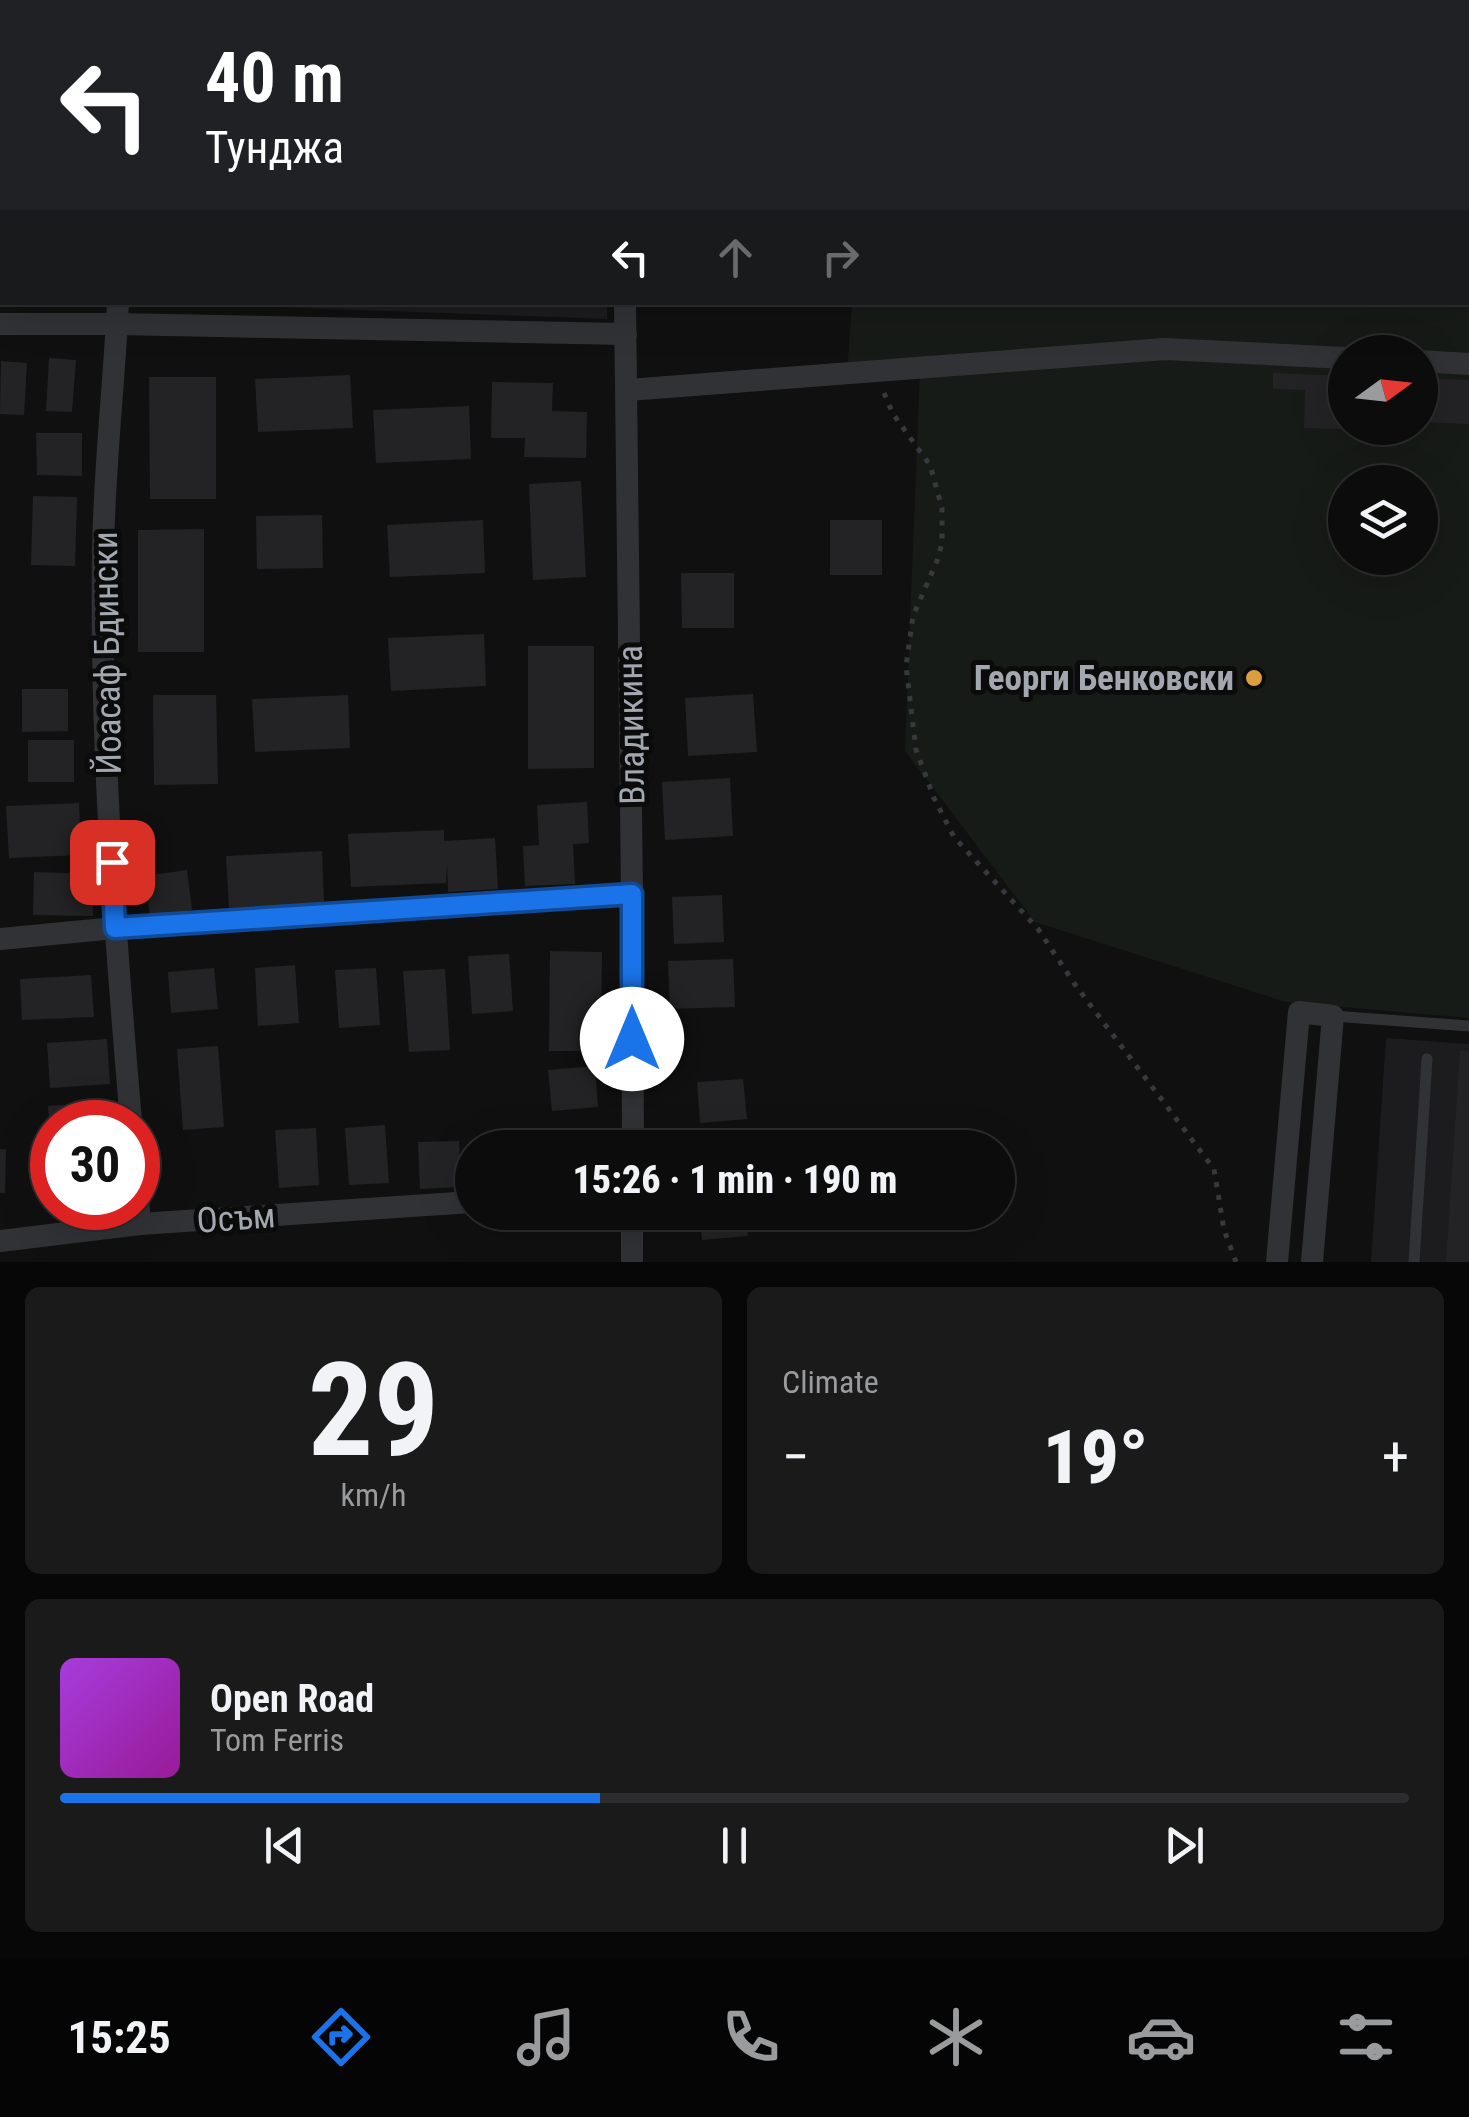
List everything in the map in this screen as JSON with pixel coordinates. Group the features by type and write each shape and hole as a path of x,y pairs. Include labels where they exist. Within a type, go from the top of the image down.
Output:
{"street":[{"name":"Владикина","path":"626,305 632,1130"},
{"path":"0,324 118,313 626,334"},
{"name":"Йоасаф Бдински","path":"118,313 103,551 105,728 129,1100"},
{"path":"628,390 1165,349 1328,357"},
{"path":"1438,362 1469,364"},
{"path":"0,939 632,894"},
{"path":"1277,1262 1300,1012 1333,1016 1312,1262"},
{"name":"Осъм","path":"160,1223 455,1203"},
{"name":"Осъм","path":"0,1241 91,1230"},
{"path":"632,1230 632,1262"}],"lane":[{"path":"1333,1016 1469,1026"},
{"path":"1414,1262 1426,1059"}],"path":[{"path":"878,370 893,414 930,465 942,508 942,543 913,616 906,666 916,750 934,798 954,837 1038,929 1076,986 1214,1169 1224,1230 1236,1262"}],"shaded area":[{"path":"226,305 607,305 607,319"},
{"path":"852,305 1469,305 1469,1018 1286,1002 1035,922 905,751 920,368 847,373"},
{"path":"1386,1038 1469,1044 1469,1262 1371,1262"}],"building":[{"path":"49,358 76,360 72,412 46,411"},
{"path":"1,361 27,363 24,415 0,414"},
{"path":"1273,373 1328,375 1328,429 1304,428 1305,390 1273,389"},
{"path":"350,375 353,428 258,432 255,379"},
{"path":"149,377 216,377 216,499 150,499"},
{"path":"1438,379 1469,380 1469,424 1438,423"},
{"path":"492,382 553,383 552,411 587,412 586,458 524,457 525,438 491,438"},
{"path":"469,406 471,459 376,463 373,410"},
{"path":"36,433 82,433 82,476 37,475"},
{"path":"581,481 586,577 533,580 529,484"},
{"path":"33,496 77,497 75,566 31,565"},
{"path":"322,515 323,568 257,569 256,516"},
{"path":"483,520 485,573 390,577 387,525"},
{"path":"830,520 882,520 882,575 830,575"},
{"path":"204,529 204,652 138,652 138,530"},
{"path":"681,573 734,573 734,628 682,628"},
{"path":"484,634 486,686 391,691 388,638"},
{"path":"528,646 594,646 594,768 528,769"},
{"path":"22,689 68,689 68,731 22,732"},
{"path":"753,694 757,752 688,756 685,698"},
{"path":"153,695 216,695 218,784 154,785"},
{"path":"348,695 350,748 255,752 252,699"},
{"path":"28,740 74,740 74,782 28,782"},
{"path":"730,778 733,836 665,840 662,782"},
{"path":"587,802 589,843 573,844 575,884 525,886 523,846 539,845 537,805"},
{"path":"79,803 81,855 9,858 6,806"},
{"path":"444,830 444,841 495,838 498,889 448,892 447,863 446,883 351,887 348,834"},
{"path":"322,851 324,904 229,908 226,856"},
{"path":"187,870 192,910 150,916 144,876"},
{"path":"34,872 93,874 93,916 33,915"},
{"path":"722,895 724,942 674,944 672,897"},
{"path":"550,951 602,952 601,1051 549,1051"},
{"path":"509,954 513,1011 472,1014 468,956"},
{"path":"733,959 735,1007 670,1009 668,961"},
{"path":"295,965 299,1023 258,1026 255,968"},
{"path":"214,968 218,1009 171,1013 168,972"},
{"path":"376,968 380,1025 339,1028 335,970"},
{"path":"445,969 450,1050 409,1052 403,971"},
{"path":"91,975 94,1017 22,1020 20,979"},
{"path":"107,1039 110,1084 50,1088 47,1043"},
{"path":"218,1046 224,1127 183,1130 177,1049"},
{"path":"1460,1051 1469,1051 1469,1262 1446,1262"},
{"path":"595,1066 598,1107 552,1111 548,1070"},
{"path":"743,1079 747,1119 700,1123 697,1082"},
{"path":"385,1125 389,1183 349,1185 345,1128"},
{"path":"316,1128 319,1185 279,1188 275,1130"},
{"path":"455,1141 455,1187 420,1189 418,1142"},
{"path":"0,1149 6,1149 5,1193 0,1193"},
{"path":"701,1230 748,1230 748,1236 702,1240"}],"place":[{"name":"Георги Бенковски","path":"1254,678"}],"route":[{"path":"112,862 115,928 632,894 632,1039"}]}
